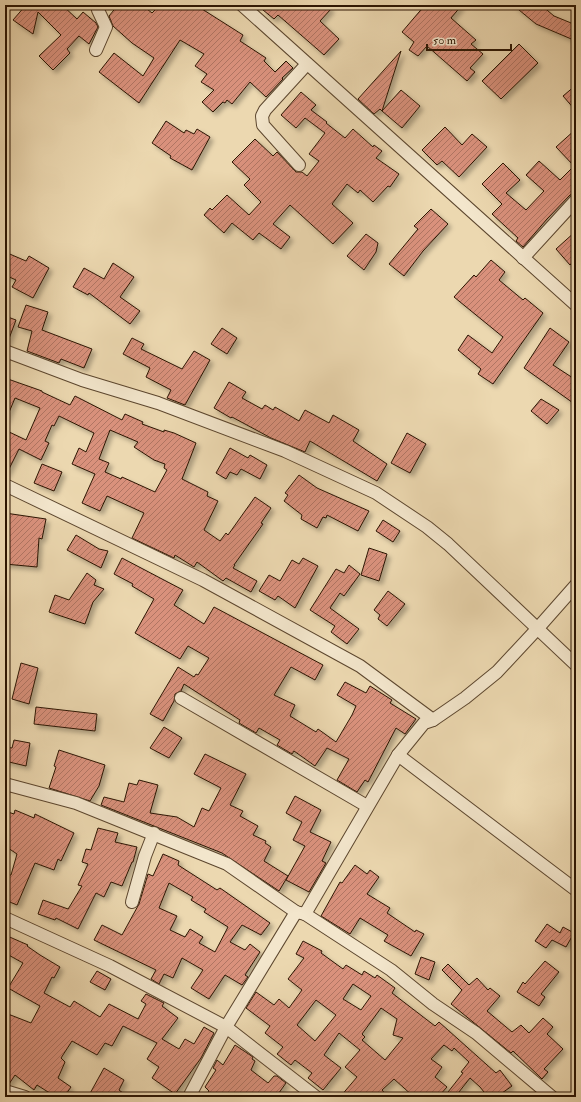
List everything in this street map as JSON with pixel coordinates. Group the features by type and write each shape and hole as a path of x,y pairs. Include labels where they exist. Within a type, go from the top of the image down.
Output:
{"street":[{"path":"96,50 106,27 98,10 98,5"},
{"path":"242,5 576,305"},
{"path":"299,165 263,125 262,116 265,110 307,64"},
{"path":"522,258 576,200"},
{"path":"5,351 82,380 158,403 278,448 376,493 427,527 448,544 576,665"},
{"path":"5,486 203,580 258,610 360,666 433,720"},
{"path":"189,1097 226,1027 301,913 398,756 424,723 433,720 465,698 496,672 576,585"},
{"path":"181,698 367,806"},
{"path":"398,756 576,890"},
{"path":"5,784 76,803 154,833 227,864 391,970 433,1004 476,1032 552,1097"},
{"path":"132,902 145,856 154,833"},
{"path":"5,918 110,966 226,1027 316,1097"},
{"path":"5,1091 25,1097"}],"building":[{"path":"26,5 62,5 77,19 83,12 96,23 98,27 89,44 79,36 67,49 70,53 53,70 39,56 61,35 38,12 33,34 13,20"},
{"path":"118,5 142,5 152,13 160,5 205,5 202,9 243,35 240,41 266,58 264,61 275,72 286,61 293,68 282,78 283,79 266,97 250,82 232,104 227,100 213,112 202,102 214,90 201,82 207,74 195,66 204,54 180,40 139,103 99,72 114,53 143,76 154,58 132,43 113,26 109,16"},
{"path":"267,5 327,5 331,9 320,21 339,39 324,55 278,15 274,19 263,10"},
{"path":"425,5 462,5 451,18 476,40 471,44 483,54 470,68 475,72 467,81 427,46 418,56 409,50 414,42 402,32"},
{"path":"513,5 541,5 554,16 576,25 576,41 536,24"},
{"path":"519,44 538,63 501,99 482,81"},
{"path":"401,51 382,111 380,109 374,114 358,99"},
{"path":"576,85 576,111 563,96"},
{"path":"401,90 420,106 402,128 382,111"},
{"path":"301,92 316,105 311,110 327,122 326,123 345,138 353,129 373,147 374,145 382,151 376,158 399,174 390,187 388,186 373,202 360,190 358,193 347,184 332,204 353,223 333,244 290,205 273,224 290,237 281,249 259,233 253,240 232,223 224,233 204,215 210,208 212,210 227,195 249,215 261,202 244,185 250,179 232,162 255,139 273,156 277,152 296,172 302,172 307,176 319,161 309,154 325,133 305,118 296,128 281,115"},
{"path":"166,121 184,133 186,130 194,134 197,129 210,137 192,170 170,158 171,156 152,143"},
{"path":"445,127 462,145 472,134 487,147 459,177 442,161 437,165 422,150"},
{"path":"576,129 576,193 570,195 523,247 516,241 518,238 492,214 502,204 482,184 503,163 520,180 506,193 526,210 544,191 526,175 539,161 560,180 574,166 556,147"},
{"path":"431,209 448,224 423,251 404,276 389,264 418,229 414,226"},
{"path":"576,231 576,259 570,265 556,249"},
{"path":"366,234 378,243 376,252 364,270 347,256"},
{"path":"5,252 26,261 29,256 49,268 33,298 12,287 16,280 5,275"},
{"path":"491,260 505,272 499,280 523,300 525,298 543,313 493,384 478,374 481,369 458,350 468,335 492,353 503,337 454,297 474,275 476,277"},
{"path":"113,263 134,277 120,297 140,311 130,324 89,293 88,295 73,287 84,268 104,279"},
{"path":"26,305 48,312 42,330 92,349 84,368 61,359 59,363 27,351 32,331 18,327"},
{"path":"5,316 16,320 7,344 5,344"},
{"path":"222,328 237,338 227,354 211,344"},
{"path":"550,328 569,342 553,365 576,380 576,405 524,368"},
{"path":"132,338 144,344 141,349 182,369 194,351 210,360 185,405 167,398 171,390 146,377 150,368 123,354"},
{"path":"5,378 42,391 70,405 75,396 122,420 125,414 143,422 142,424 164,432 164,430 174,433 196,443 182,479 208,492 207,496 218,501 204,530 220,541 226,533 228,535 255,497 271,508 261,523 263,524 233,568 257,581 251,592 226,578 223,581 197,562 194,567 175,555 174,558 132,538 144,513 107,496 100,511 82,503 95,474 72,464 79,448 86,452 94,433 59,416 54,426 52,425 45,441 49,443 41,460 19,449 5,477 5,430 26,440 40,408 15,398 5,422","holes":["110,430 138,442 134,447 154,460 165,464 164,468 167,470 155,492 122,477 121,479 105,472 109,463 99,459"]},
{"path":"229,382 246,392 242,398 262,409 265,405 273,410 275,407 299,421 305,410 329,423 333,415 359,430 353,441 387,464 377,481 310,441 305,452 271,438 214,408"},
{"path":"541,399 559,410 547,424 531,411"},
{"path":"407,433 426,444 410,473 391,463"},
{"path":"230,448 248,458 250,455 267,465 260,479 241,469 237,475 230,472 226,479 216,473"},
{"path":"42,464 62,472 54,491 34,483"},
{"path":"299,475 317,488 369,511 358,531 327,515 326,518 323,517 317,528 301,519 302,515 284,501 288,495 285,493"},
{"path":"5,513 46,519 42,539 39,538 37,567 5,564"},
{"path":"383,520 400,531 393,542 376,531"},
{"path":"76,535 99,549 108,551 101,568 67,550"},
{"path":"369,548 387,554 379,581 361,575"},
{"path":"122,558 183,590 174,605 204,624 214,607 323,665 315,680 291,667 274,695 295,705 290,716 316,732 318,729 336,742 352,715 356,706 337,695 345,682 366,693 370,686 392,700 390,703 416,719 405,734 396,728 368,782 365,780 357,792 337,780 349,759 327,748 315,766 294,751 292,754 277,745 280,740 259,728 256,733 239,723 240,720 184,684 181,691 175,694 174,701 163,721 150,714 178,667 194,677 196,674 198,675 209,658 188,646 180,659 135,633 154,599 132,586 133,584 114,574"},
{"path":"303,558 318,566 295,608 278,596 275,600 259,591 269,575 280,581 292,560 299,564"},
{"path":"349,565 360,574 344,596 340,593 330,608 359,629 347,644 331,632 335,626 310,610 336,569 344,573"},
{"path":"87,573 96,580 94,585 104,589 93,602 85,624 49,612 55,595 69,600"},
{"path":"388,591 405,604 387,626 378,619 380,615 374,610"},
{"path":"21,663 38,668 29,704 12,699"},
{"path":"36,707 97,714 95,731 34,724"},
{"path":"164,727 182,738 169,758 150,748"},
{"path":"14,740 30,743 26,766 5,761 5,747 12,748"},
{"path":"59,750 105,765 99,786 90,801 49,788 56,767 54,766"},
{"path":"205,754 246,774 230,805 243,811 240,816 258,826 253,835 266,841 265,843 271,847 264,861 288,876 279,891 222,853 101,805 104,797 124,802 129,783 137,785 139,780 158,785 150,813 177,817 194,827 202,808 209,811 221,788 194,774"},
{"path":"295,796 321,810 310,832 331,842 322,861 326,863 309,892 286,880 305,846 293,840 302,822 286,813"},
{"path":"15,810 34,818 35,814 74,833 61,861 58,859 54,870 35,863 17,905 5,900 5,885 9,875 11,875 17,854 5,846 5,811 14,814"},
{"path":"98,828 118,833 115,842 137,847 133,862 122,886 111,882 104,897 96,893 78,929 56,918 55,920 38,914 43,900 68,909 82,886 78,885 88,864 82,862 86,849 91,850"},
{"path":"163,854 179,861 178,865 217,890 220,888 270,923 261,935 242,925 230,942 245,950 250,944 260,952 245,975 248,977 242,985 225,975 209,999 191,988 203,970 182,958 173,978 164,974 159,984 151,979 156,970 94,940 102,925 122,935 139,904 148,874 153,876","holes":["169,883 193,897 191,900 206,909 204,912 228,927 215,952 199,943 203,937 190,929 185,937 170,930 177,916 159,908"]},
{"path":"355,865 367,874 370,870 379,877 367,894 390,908 387,913 415,932 416,930 424,934 411,956 384,941 388,935 360,918 350,934 321,916 340,882 342,883"},
{"path":"547,924 560,933 563,927 574,933 566,947 552,940 546,948 535,941"},
{"path":"5,935 28,945 27,946 40,955 60,967 54,978 52,977 44,993 70,1007 74,1001 100,1017 109,1004 138,1019 146,1004 141,1001 146,994 164,1003 162,1006 178,1018 162,1039 179,1049 185,1039 194,1044 204,1027 214,1033 201,1058 175,1094 152,1078 159,1067 147,1059 157,1043 123,1026 112,1046 105,1043 97,1055 72,1041 61,1058 65,1062 58,1078 71,1087 64,1097 56,1097 37,1085 34,1090 15,1075 9,1084 5,1084 5,1021 8,1014 31,1023 40,1006 8,988 23,963 5,953"},
{"path":"303,941 322,951 321,953 343,969 346,965 362,975 364,971 375,978 377,975 395,988 392,993 435,1026 439,1022 496,1073 500,1070 512,1086 502,1093 506,1097 488,1097 470,1078 455,1097 448,1092 463,1073 461,1072 469,1062 454,1048 452,1051 444,1045 431,1059 442,1067 435,1077 447,1087 438,1097 414,1097 394,1079 382,1090 388,1097 340,1097 357,1077 345,1067 360,1050 339,1033 324,1055 341,1068 323,1090 308,1078 312,1073 295,1060 291,1065 277,1054 283,1047 265,1033 270,1026 246,1008 256,992 274,1005 279,999 289,1008 302,990 288,979 304,958 296,954","holes":["353,984 371,996 361,1010 343,999","316,1000 336,1015 315,1041 297,1025","381,1008 397,1019 393,1035 403,1038 385,1060 362,1040 365,1037 362,1034"]},
{"path":"421,957 435,962 429,980 415,974"},
{"path":"545,961 559,972 541,994 545,997 539,1006 517,992 523,982 525,984"},
{"path":"448,964 469,985 477,978 488,990 490,988 500,996 487,1011 512,1032 521,1025 529,1033 543,1018 553,1027 547,1034 563,1049 544,1069 548,1072 542,1079 513,1051 511,1053 451,1004 462,990 442,970"},
{"path":"97,971 111,979 105,990 90,982"},
{"path":"235,1045 253,1057 252,1059 255,1061 251,1070 268,1083 274,1076 277,1076 286,1083 276,1097 205,1097 209,1091 205,1087 216,1070 213,1068 217,1060 223,1065"},
{"path":"104,1068 124,1080 119,1090 128,1097 88,1097"}]}
